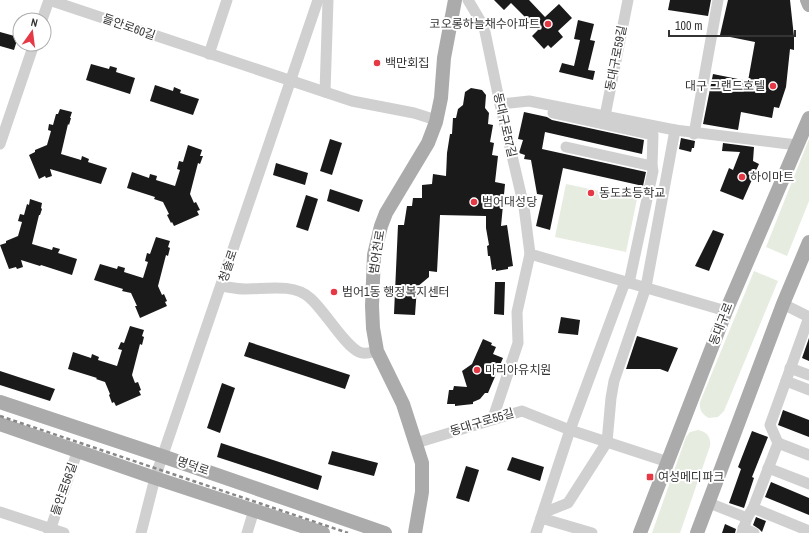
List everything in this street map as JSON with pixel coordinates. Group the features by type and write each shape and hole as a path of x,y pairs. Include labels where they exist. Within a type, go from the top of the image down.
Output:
{"main road":[{"name":"범어천로","path":"415,533 422,492 422,463 403,404 377,350 373,328 372,306 374,255 381,226 386,213 428,143 436,120 441,98 446,43 455,0"},
{"path":"807,0 809,5"},
{"name":"동대구로","path":"640,533 726,311 809,118"},
{"path":"697,533 783,304 809,242"},
{"name":"명덕로","path":"0,402 385,533"},
{"name":"명덕로","path":"0,424 155,478 323,533"}],"street":[{"path":"45,12 49,0"},
{"name":"들안로60길","path":"49,0 352,101 414,113 436,120"},
{"path":"209,54 227,0"},
{"name":"청솔로","path":"141,533 162,456 318,0"},
{"path":"325,92 328,0"},
{"name":"동대구로57길","path":"468,0 484,26 500,104 524,207 530,254 517,312 518,344 494,418"},
{"name":"동대구로59길","path":"602,118 628,0"},
{"path":"694,134 718,0"},
{"path":"0,144 31,52"},
{"path":"500,104 529,101 602,118 654,135 652,166 654,171 627,282 570,430 536,533"},
{"path":"553,113 602,118 694,134 797,145"},
{"path":"542,515 568,503 607,442 610,398 614,381 646,287 675,130"},
{"path":"566,146 652,166"},
{"path":"530,254 726,311"},
{"path":"221,286 237,289 291,289 304,294 310,297 350,345 359,352 367,353 377,350"},
{"path":"783,304 809,317 806,337 790,368 770,425 778,443 809,455"},
{"path":"790,368 809,375"},
{"path":"786,381 809,390"},
{"name":"동대구로55길","path":"416,443 522,410 570,430 668,462"},
{"path":"744,526 753,508 778,443"},
{"name":"들안로56길","path":"50,531 78,450"},
{"path":"768,468 809,484"},
{"path":"709,502 754,533"},
{"path":"753,508 809,531"},
{"path":"247,533 254,510"},
{"name":"들안로56길","path":"0,512 50,531 64,533"},
{"path":"542,515 592,533"}],"shaded area":[{"path":"809,139 809,201 787,256 766,247"},
{"path":"566,184 637,199 626,252 555,237"},
{"path":"754,271 778,281 724,411 718,417 709,418 702,412 700,402"},
{"path":"698,430 708,435 710,446 680,533 652,533 686,437 690,432"}],"building":[{"name":"코오롱하늘채수아파트","path":"494,0 529,0 545,17 559,4 572,18 558,31 563,37 551,48 548,45 544,49 532,36 538,30 511,3 504,10"},
{"path":"670,0 711,0 708,16 668,10"},
{"path":"728,0 790,0 794,37 794,50 790,49 786,87 779,108 774,107 772,118 741,112 738,130 703,124 713,74 748,81 755,42 720,35"},
{"path":"578,20 594,24 590,40 595,41 588,70 595,71 593,80 559,72 562,63 574,66 580,40 574,39"},
{"path":"0,32 12,35 12,49 0,46"},
{"path":"91,64 109,69 110,66 117,68 116,72 135,78 130,94 86,80"},
{"path":"155,85 173,91 174,87 181,90 180,93 199,99 193,115 150,101"},
{"name":"범어대성당","path":"471,88 482,90 486,95 485,108 489,113 488,124 493,125 490,142 494,143 492,155 498,156 495,182 505,184 501,226 507,225 513,266 508,267 508,269 496,271 496,269 492,270 490,256 488,256 487,246 489,245 486,228 486,216 440,215 437,272 429,271 429,277 417,287 415,315 394,314 398,225 404,225 407,206 412,206 413,198 422,198 422,185 432,184 433,174 446,176 447,153 450,134 452,134 453,118 456,118 458,109 463,105 465,92"},
{"path":"60,109 72,112 61,154 81,160 82,156 89,159 88,162 107,168 101,184 50,169 52,176 46,178 45,176 39,179 29,155 35,152 35,150 47,145 51,131 48,130 49,124 53,125 56,114 58,114"},
{"path":"524,112 547,117 552,120 644,140 642,154 545,132 542,149 646,172 643,186 563,168 550,230 536,226 543,195 537,194 531,160 524,159 525,155 519,153 523,140 518,139"},
{"path":"681,138 695,141 694,148 692,148 691,152 679,149"},
{"path":"330,139 342,143 332,175 320,171"},
{"path":"723,143 754,147 753,161 759,164 743,200 720,191 729,168 733,170 740,152 722,151"},
{"path":"188,145 202,150 200,156 203,156 200,164 198,163 190,194 194,203 196,202 200,210 197,211 199,215 174,226 167,215 169,214 163,202 154,199 155,197 127,188 132,172 149,178 150,174 157,176 156,180 175,186 180,170 177,169 179,161 183,162"},
{"path":"276,163 308,173 305,185 273,175"},
{"path":"330,189 363,200 359,212 327,201"},
{"path":"306,195 318,199 308,231 296,227"},
{"path":"30,199 42,203 42,209 39,215 32,244 52,250 53,247 60,249 58,253 77,259 72,275 21,260 23,267 9,269 0,245 18,236 22,222 18,221 20,214 24,215"},
{"path":"713,230 724,234 709,271 695,266"},
{"path":"156,237 170,241 168,256 166,255 158,286 162,295 164,294 167,301 165,302 167,306 140,318 135,306 137,306 131,293 94,280 100,264 117,269 118,266 125,268 124,272 143,278 148,262 145,261 147,253 150,254"},
{"path":"495,282 505,282 504,315 494,314"},
{"path":"561,317 580,320 578,335 558,333"},
{"path":"130,326 144,330 142,345 140,344 132,375 135,383 138,382 141,395 116,406 114,402 112,403 105,382 68,369 73,352 91,358 92,354 99,357 98,360 117,366 122,350 118,349 121,342 124,343"},
{"path":"637,336 678,348 668,372 660,369 626,369"},
{"path":"809,338 809,361 802,358"},
{"path":"483,339 492,343 491,345 496,347 493,354 503,358 488,393 485,393 480,399 473,402 473,404 455,406 455,404 447,404 449,390 453,390 454,386 467,387 462,371 472,364"},
{"path":"249,342 350,375 345,389 244,356"},
{"path":"0,371 55,389 50,401 0,385"},
{"path":"222,383 235,388 220,433 207,428"},
{"path":"783,410 809,420 809,437 778,425"},
{"path":"752,431 768,437 752,477 754,478 744,508 729,503 741,469 738,467"},
{"path":"221,443 322,476 318,490 217,457"},
{"path":"332,451 378,463 374,476 328,464"},
{"path":"512,457 544,467 540,481 507,470"},
{"path":"466,466 479,470 469,502 456,498"},
{"path":"771,482 809,498 809,515 765,497"},
{"path":"756,517 766,521 762,532 753,525"},
{"path":"725,524 736,529 735,533 722,533"}],"railway":[{"path":"0,416 348,533"}],"place":[{"name":"코오롱하늘채수아파트","path":"548,24"},
{"name":"백만회집","path":"377,63"},
{"name":"대구 그랜드호텔","path":"773,86"},
{"name":"하이마트","path":"742,177"},
{"name":"동도초등학교","path":"591,193"},
{"name":"범어대성당","path":"474,202"},
{"name":"범어1동 행정복지센터","path":"334,292"},
{"name":"마리아유치원","path":"477,370"},
{"name":"여성메디파크","path":"650,477"}]}
